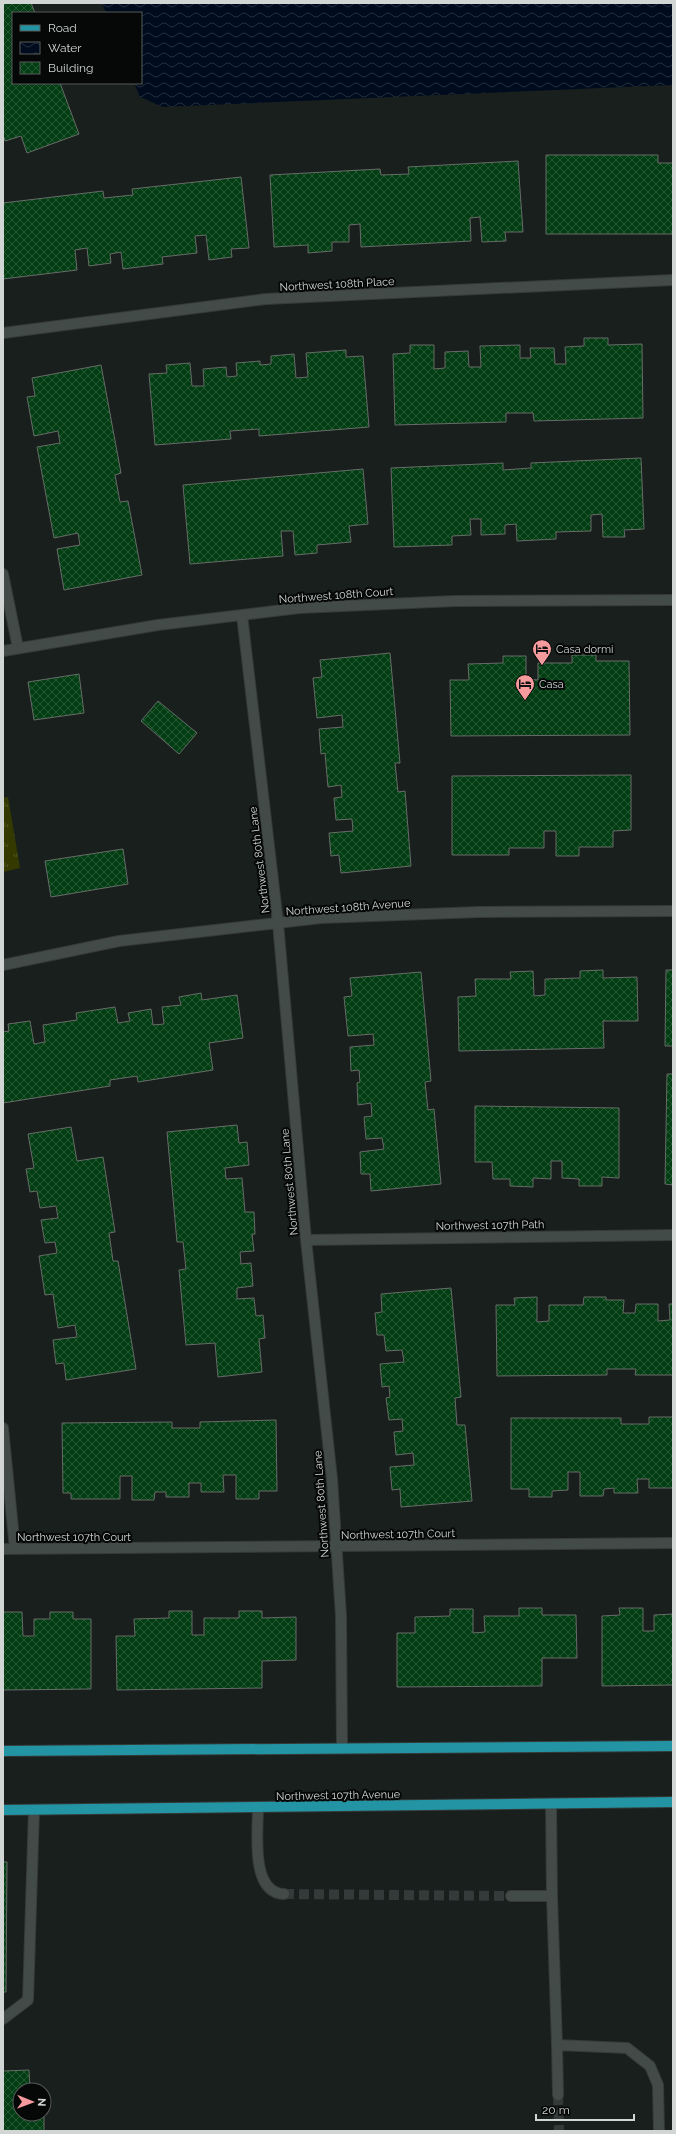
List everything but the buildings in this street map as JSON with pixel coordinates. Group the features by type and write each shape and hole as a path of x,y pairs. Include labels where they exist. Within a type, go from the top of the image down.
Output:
{"main road":[{"path":"3,1751 673,1746"},
{"name":"Northwest 107th Avenue","path":"3,1810 673,1802"}],"street":[{"name":"Northwest 108th Place","path":"3,332 266,299 673,280"},
{"path":"3,574 18,648"},
{"name":"Northwest 108th Court","path":"3,651 158,625 299,608 455,601 673,600"},
{"name":"Northwest 80th Lane","path":"242,615 278,923 306,1240 332,1479 341,1616 342,1748"},
{"name":"Northwest 108th Avenue","path":"3,965 118,941 321,918 479,912 673,911"},
{"name":"Northwest 107th Path","path":"306,1240 673,1235"},
{"path":"3,1428 15,1549"},
{"name":"Northwest 107th Court","path":"3,1549 673,1544"},
{"path":"551,1804 552,1896 558,2095"},
{"path":"258,1808 258,1862 265,1885 278,1894 284,1894"},
{"path":"3,2019 28,2000 34,1810"},
{"path":"511,1896 552,1896"},
{"path":"557,2045 627,2048 650,2066 658,2085 659,2131"}],"green space":[{"path":"8,797 20,868 3,872 3,798"}],"water":[{"path":"102,3 673,3 673,85 163,107 140,97 134,84 142,84 142,12 106,12"}],"tunnel":[{"path":"284,1894 511,1896"},
{"path":"558,2095 559,2131"}],"place":[{"name":"Casa dormi","path":"542,666"},
{"name":"Casa","path":"525,701"}]}
